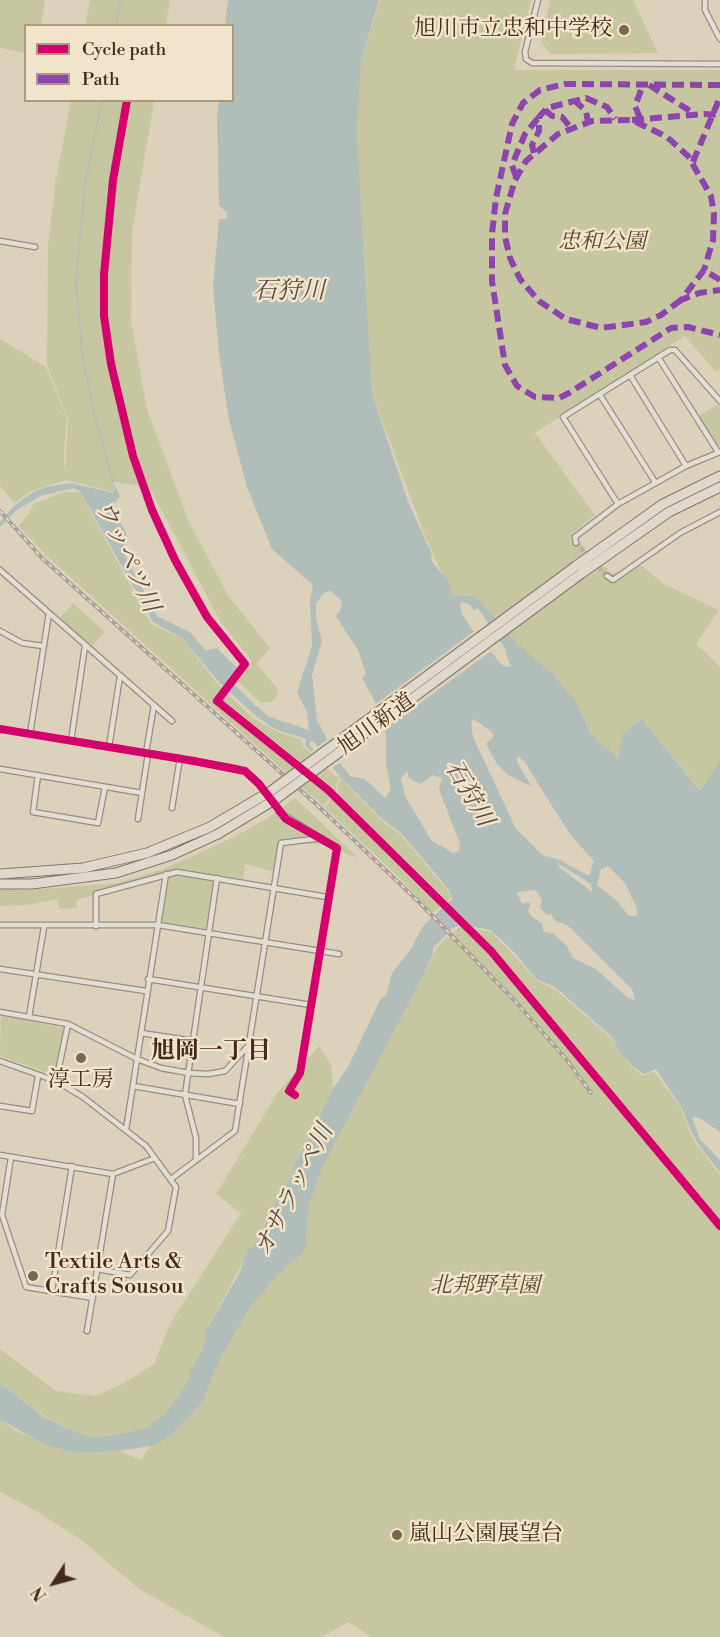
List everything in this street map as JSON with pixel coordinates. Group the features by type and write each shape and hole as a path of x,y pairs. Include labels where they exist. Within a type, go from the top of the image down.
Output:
{"highway":[{"name":"旭川新道","path":"0,884 41,883 116,873 172,855 218,834 579,570 663,504 720,476"},
{"name":"旭川新道","path":"579,570 669,512 720,487"},
{"name":"旭川新道","path":"0,874 83,868 147,852 210,827 274,795"}],"street":[{"path":"538,0 525,52 526,59 532,63 720,64"},
{"path":"705,0 705,10 720,39"},
{"path":"0,241 35,247"},
{"path":"618,504 563,417 658,357 675,350 718,394 720,401"},
{"path":"576,543 575,537 618,504 686,466 719,452 658,357"},
{"path":"630,375 686,466"},
{"path":"600,394 655,482"},
{"path":"607,576 613,580 680,533 720,512"},
{"path":"0,571 172,721"},
{"path":"30,734 49,613"},
{"path":"0,631 22,643 43,646"},
{"path":"70,741 85,646"},
{"path":"109,747 120,676"},
{"path":"138,819 154,705"},
{"path":"0,729 180,758 245,771 259,784"},
{"path":"172,808 180,758"},
{"path":"0,769 142,792"},
{"path":"38,776 33,812 99,823 105,787"},
{"path":"279,812 336,848 300,1073 290,1091 295,1095"},
{"path":"171,1179 235,1131 281,843 322,838"},
{"path":"96,926 96,894 177,872 327,897"},
{"path":"126,1130 166,874"},
{"path":"196,1158 196,1138 185,1095 211,933 217,878"},
{"path":"0,926 158,925 339,954"},
{"path":"29,1017 44,927"},
{"path":"0,969 147,991"},
{"path":"148,979 311,1005"},
{"path":"0,1012 68,1024 137,1059 161,1068 189,1073 208,1074 225,1071 249,1044"},
{"path":"56,1081 68,1024"},
{"path":"141,1034 194,1041"},
{"path":"0,1061 56,1081 83,1098 126,1130 155,1158 171,1179 176,1195 168,1231 129,1275 97,1269"},
{"path":"0,1106 32,1111 38,1076"},
{"path":"133,1086 240,1104"},
{"path":"0,1155 113,1174 155,1158"},
{"path":"11,1157 2,1215 26,1287 93,1298"},
{"path":"52,1291 72,1166"},
{"path":"87,1331 113,1174"}],"green space":[{"path":"0,0 45,0 41,24 24,24 24,53 0,48"},
{"path":"90,0 170,0 166,24 85,24"},
{"name":"忠和公園","path":"380,0 531,0 514,70 720,70 720,369 716,372 685,336 535,433 595,515 573,533 586,551 612,573 642,566 664,584 719,610 696,644 720,667 720,761 701,791 642,719 618,758 590,733 576,701 550,671 517,643 476,598 452,595 425,536 372,394 357,132 361,61"},
{"path":"550,0 633,0 658,53 550,54 541,41"},
{"path":"71,102 154,102 132,232 131,321 147,409 188,520 229,597 270,648 257,664 277,688 278,694 271,702 261,703 238,682 252,661 220,621 150,488 112,481 114,492 66,480 31,491 14,503 0,486 0,339 46,367 67,419 64,449 65,470 72,471 66,469 68,419 47,365 48,246 56,179"},
{"path":"718,404 720,406 720,446 717,447 699,416"},
{"path":"64,492 80,492 151,624 183,639 217,683 251,717 275,731 302,740 303,746 334,775 340,777 336,786 336,795 330,796 324,807 47,556 19,526 33,504"},
{"path":"73,603 105,632 92,646 60,618"},
{"path":"341,779 381,820 401,835 448,891 450,899 432,913 399,877 325,808 332,798 338,795 337,787"},
{"path":"295,798 358,858 326,845 280,841 273,872 245,864 243,879 216,875 209,929 162,922 168,872 77,900 76,908 59,909 57,899 26,905 0,906 0,889 29,890 117,883 166,868 234,837 268,818"},
{"name":"北邦野草園","path":"459,927 492,932 536,980 556,990 611,1038 631,1067 643,1076 654,1071 682,1110 689,1131 698,1147 720,1175 720,1637 371,1637 349,1622 321,1637 224,1637 139,1589 84,1542 40,1513 0,1492 0,1420 18,1432 75,1453 119,1451 141,1460 295,1218 436,948"},
{"path":"1,1015 64,1028 54,1075 0,1056"},
{"path":"319,1046 331,1064 333,1089 294,1166 293,1173 262,1228 255,1247 243,1262 206,1331 204,1347 190,1370 190,1378 166,1413 144,1429 92,1437 65,1428 44,1416 0,1383 0,1349 56,1391 96,1396 124,1383 154,1364 170,1324 241,1213 216,1194 278,1092"}],"water":[{"name":"石狩川","path":"228,0 379,0 361,61 357,132 372,394 409,504 431,552 432,562 448,581 452,595 476,597 517,643 550,671 576,701 590,733 618,758 623,734 642,719 700,791 720,761 720,1132 700,1118 692,1117 700,1139 720,1160 720,1172 700,1147 683,1110 656,1069 644,1074 632,1066 620,1052 612,1037 555,987 536,979 516,954 491,930 474,927 472,930 464,929 459,925 433,948 433,954 424,974 323,1166 309,1203 305,1250 278,1275 250,1307 220,1358 202,1402 170,1436 155,1445 119,1451 75,1453 47,1445 0,1420 0,1383 44,1417 65,1428 91,1437 110,1436 144,1429 166,1413 190,1378 190,1370 204,1347 206,1331 240,1272 248,1249 255,1246 333,1089 349,1065 380,1000 386,995 392,973 411,949 423,926 452,899 449,890 402,834 382,819 340,777 315,743 310,741 310,746 316,751 311,752 305,745 306,739 275,729 257,717 218,681 183,639 153,622 80,491 74,488 40,496 17,510 0,527 0,522 14,506 30,494 45,487 71,483 114,493 114,489 117,489 120,496 115,503 115,513 126,532 125,555 157,616 191,633 205,650 217,648 239,670 231,681 270,717 309,730 307,712 297,692 312,646 310,602 313,585 272,549 247,487 229,420 219,354 213,286 219,219 226,219 227,212 219,206 217,116 219,102 234,102 234,24 225,24","holes":["330,590 342,601 340,611 336,616 358,650 366,673 362,678 374,700 386,734 386,764 391,790 385,798 365,779 350,776 340,763 317,721 312,675 322,641 316,619 316,604 323,594","460,602 469,604 474,610 478,608 504,647 511,667 503,666 471,628 461,612","473,719 491,731 494,736 486,744 497,764 508,775 531,786 517,762 517,756 524,761 569,833 594,861 589,876 560,860 542,855 516,829 473,737 471,724","407,771 409,778 421,784 433,775 442,778 439,789 460,844 459,851 453,853 431,840 405,796 401,779","557,863 591,884 592,892 559,867","608,866 625,883 637,908 637,916 629,916 615,899 597,885 601,869","536,890 542,900 540,908 547,915 551,914 555,921 567,925 632,989 635,1000 628,998 596,969 573,958 567,946 554,934 543,931 543,924 531,916 528,911 531,902 522,904 517,892"]}],"pier":[{"path":"476,630 494,649 382,731 373,706"},
{"path":"328,739 342,761 331,769 318,752 309,753"}],"waterway":[{"path":"116,24 120,0"},
{"name":"ウッペツ川","path":"102,102 85,184 76,280 82,354 94,413 115,489"}],"tunnel":[{"path":"576,543 589,557"},
{"path":"594,563 607,576"}],"railway":[{"path":"0,511 43,559 317,805 419,902 515,1001 566,1059 591,1093"}],"marked path":[{"path":"720,85 565,84 540,90 523,103 512,124 496,198 492,234 492,281 505,365 517,386 535,397 559,398 569,393 671,328 688,327 720,335"},
{"path":"640,118 635,106 643,85"},
{"path":"649,85 695,114"},
{"path":"693,162 720,97"},
{"path":"534,153 532,145 539,131 539,117 547,108 586,98 607,107 615,119"},
{"path":"574,100 586,111 588,122"},
{"path":"545,110 552,116 562,117 571,128"},
{"path":"632,120 704,114 720,115"},
{"path":"516,177 512,165 525,134 539,117"},
{"path":"681,300 661,315 646,322 601,328 566,319 539,301 520,279 510,258 505,237 505,214 515,180 526,161 558,134 592,121 632,120 667,137 688,156 711,196 714,214 713,240 704,270"},
{"path":"720,280 704,270 681,300 699,293 720,290"}],"cycle path":[{"path":"127,102 113,180 104,274 104,316 111,364 133,456 152,510 175,560 207,617 245,664 217,701 328,790 491,951 720,1226"},
{"path":"0,729 245,771 259,784 286,819 337,848 300,1073 289,1091 295,1095"}],"place":[{"name":"旭川市立忠和中学校","path":"624,30"},
{"name":"淳工房","path":"81,1058"},
{"name":"Textile Arts & Crafts Sousou","path":"33,1276"},
{"name":"嵐山公園展望台","path":"397,1535"}],"district":[{"name":"旭岡一丁目","path":"211,1052"}],"water label":[{"name":"オサラッペ川","path":"295,1191"}]}
